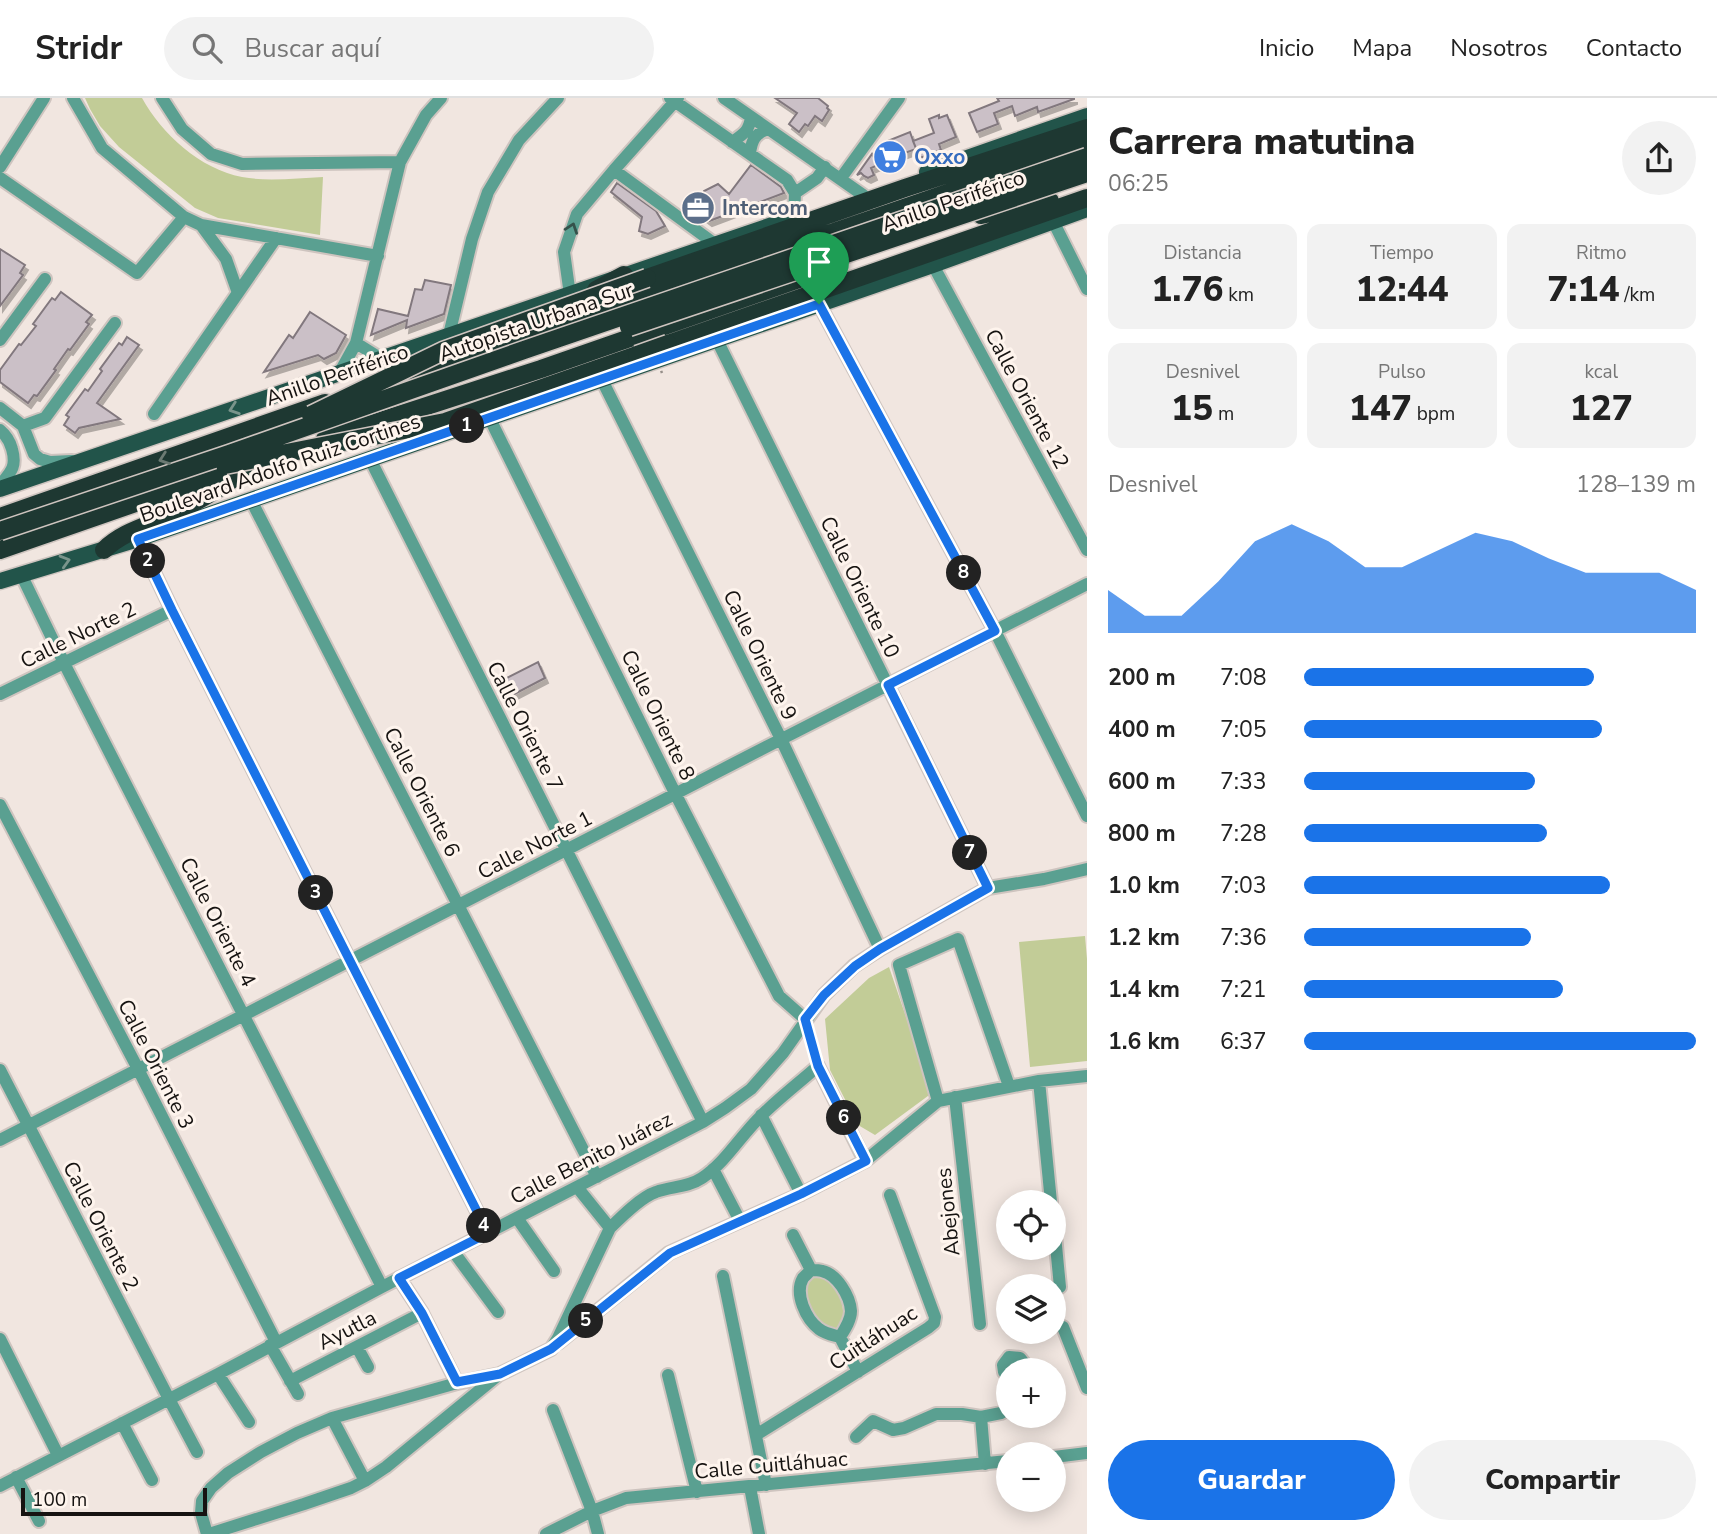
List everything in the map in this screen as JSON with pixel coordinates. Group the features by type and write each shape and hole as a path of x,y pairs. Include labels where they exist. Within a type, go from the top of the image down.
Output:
{"highway":[{"name":"Anillo Periférico","path":"0,517 642,293 834,232 1085,130"},
{"path":"227,460 443,351 905,188 1085,130"},
{"name":"Autopista Urbana Sur","path":"0,541 524,350 1087,158"},
{"name":"Autopista Urbana Sur","path":"0,531 227,460 1087,173"},
{"name":"Anillo Periférico","path":"0,550 260,460 541,369 1087,180"},
{"path":"227,460 445,422 1087,196"},
{"path":"981,215 1087,196"},
{"path":"497,343 624,275"},
{"path":"104,550 114,540 168,516 219,488 260,460"}],"main road":[{"path":"0,487 863,194 1085,130"},
{"name":"Boulevard Adolfo Ruiz Cortines","path":"0,581 138,539 490,419 1087,209"}],"street":[{"path":"0,167 44,98"},
{"path":"73,98 102,148 184,217 201,225 378,256"},
{"path":"162,98 182,129 211,154 242,164 400,162"},
{"path":"340,372 356,343 400,162 426,115 440,98"},
{"path":"449,335 472,239 488,192 519,140 558,98"},
{"path":"724,98 863,194"},
{"path":"841,178 899,98"},
{"path":"570,295 564,251 577,215 675,99 787,180 795,193 794,218"},
{"path":"732,142 743,135 749,127 751,117"},
{"path":"750,153 757,133 768,129"},
{"path":"795,193 817,178 825,167"},
{"path":"614,170 715,244"},
{"path":"0,178 137,272 184,217"},
{"path":"1053,221 1087,289"},
{"path":"201,225 226,259 238,293"},
{"path":"154,414 276,238"},
{"name":"Calle Oriente 12","path":"933,265 1087,551"},
{"path":"0,340 45,279"},
{"path":"819,304 995,631 1087,816"},
{"path":"23,426 45,418 115,323"},
{"name":"Calle Oriente 10","path":"717,340 988,888"},
{"path":"356,343 380,358"},
{"name":"Calle Oriente 9","path":"602,380 781,740 880,949"},
{"path":"0,408 23,426 34,454 40,459 50,462 86,460"},
{"name":"Calle Oriente 8","path":"490,419 779,996 805,1019"},
{"path":"0,430 11,445 15,462 0,487"},
{"name":"Calle Oriente 7","path":"370,459 703,1122"},
{"name":"Calle Oriente 6","path":"251,500 597,1177"},
{"path":"138,539 488,1233"},
{"name":"Calle Oriente 4","path":"21,574 382,1287"},
{"name":"Calle Norte 1","path":"0,1140 1087,584"},
{"name":"Calle Norte 2","path":"0,694 172,610"},
{"name":"Calle Oriente 3","path":"0,806 138,1069 298,1394"},
{"name":"Calle Benito Juárez","path":"0,1486 703,1122 751,1089 783,1053 824,995 855,966 880,949 988,888 1087,869"},
{"path":"938,1101 899,965 958,939 1009,1086"},
{"path":"551,1349 598,1249 620,1217 656,1192 688,1186 702,1178 761,1115 818,1066 866,1161"},
{"name":"Calle Oriente 2","path":"0,1070 197,1451"},
{"path":"500,1374 457,1382 332,1418 261,1452 228,1473 211,1488 202,1501 201,1513 208,1534 304,1504 365,1481 500,1374 551,1349 670,1253 801,1194 866,1161 938,1101 1009,1086 1087,1076"},
{"path":"1039,1081 1050,1190"},
{"name":"Abejones","path":"955,1097 980,1324"},
{"path":"761,1115 801,1194"},
{"path":"713,1169 740,1221"},
{"path":"577,1187 610,1228"},
{"name":"Cuitláhuac","path":"756,1435 934,1322 935,1317 891,1195"},
{"path":"517,1218 554,1271"},
{"path":"793,1235 811,1270"},
{"path":"453,1251 498,1312"},
{"path":"841,1337 851,1312 849,1301 833,1276 822,1270 811,1270 803,1278 800,1288 804,1309 819,1329 841,1337 858,1371"},
{"path":"723,1276 766,1485"},
{"path":"399,1278 422,1313 457,1382"},
{"name":"Ayutla","path":"290,1381 422,1313"},
{"path":"1066,1335 1087,1388"},
{"path":"0,1339 58,1455"},
{"path":"357,1347 368,1367"},
{"path":"218,1374 249,1422"},
{"path":"668,1375 697,1492"},
{"path":"552,1410 592,1511 598,1534"},
{"path":"856,1437 873,1421 892,1430 904,1428 936,1414 981,1417 996,1414"},
{"path":"981,1417 985,1464"},
{"path":"332,1418 365,1481"},
{"path":"122,1423 152,1480"},
{"path":"1066,1456 1087,1454"},
{"name":"Calle Cuitláhuac","path":"546,1534 626,1498 996,1463"},
{"path":"16,1477 39,1521"},
{"path":"750,1487 759,1534"}],"path":[{"path":"805,1019 818,1066"}],"green space":[{"path":"85,98 142,98 171,137 197,158 226,173 262,179 323,177 320,235 218,218 195,208 119,147 100,126"},
{"path":"1085,936 1087,1061 1030,1067 1019,942"},
{"path":"889,967 932,1093 875,1135 858,1125 830,1070 825,1019 869,978"},
{"path":"817,1274 839,1294 843,1307 843,1322 836,1329 820,1323 808,1306 805,1281"}],"building":[{"path":"775,98 818,98 829,110 822,121 815,116 808,126 805,124 799,132 789,124 797,113"},
{"path":"997,98 1074,99 1038,112 1037,107 1015,116 1012,106 994,113 998,124 977,132 969,113 999,101"},
{"path":"939,115 939,118 947,115 956,137 939,144 941,150 920,158 913,141 934,133 929,119"},
{"path":"910,132 916,149 891,158 885,142"},
{"path":"872,154 878,165 871,168 874,175 868,178 861,173 857,175"},
{"path":"751,165 781,187 784,193 709,221 692,208 704,191 718,184 729,194"},
{"path":"617,183 656,211 665,226 648,234 639,231 642,217 611,192"},
{"path":"0,249 25,265 20,273 23,275 0,306"},
{"path":"425,280 451,285 444,314 406,328 407,320 371,335 378,309 408,316 415,289 422,290"},
{"path":"61,292 92,315 86,322 89,324 70,350 68,349 54,369 56,370 37,396 34,395 28,403 0,382 0,370 36,326 33,324 52,298 55,300"},
{"path":"310,312 346,335 336,353 324,359 318,355 264,372 289,335 293,338"},
{"path":"127,337 139,345 97,403 120,419 79,428 75,433 64,425 69,417 66,415 85,389 88,391 119,343 122,345"},
{"path":"538,662 545,678 505,699 497,683"}],"place":[{"name":"Oxxo","path":"890,157"},
{"name":"Intercom","path":"698,208"}],"route":[{"path":"819,304 995,631 888,685 988,888 855,966 824,995 805,1019 818,1066 866,1161 801,1194 670,1253 551,1349 500,1374 457,1382 422,1313 399,1278 488,1233 138,539 819,304"}]}
